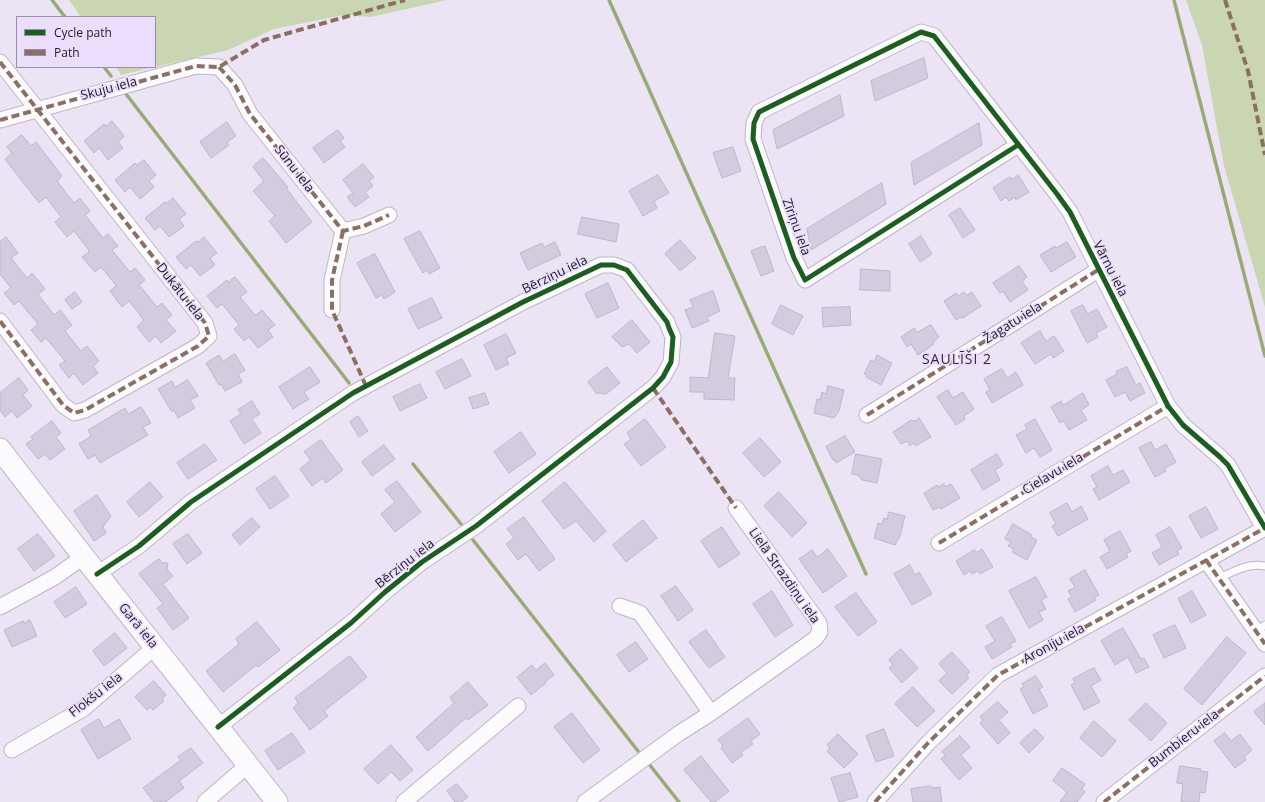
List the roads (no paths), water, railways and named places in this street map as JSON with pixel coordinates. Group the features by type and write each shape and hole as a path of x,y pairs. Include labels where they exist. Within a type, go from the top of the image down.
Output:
{"street":[{"name":"Vārnu iela","path":"921,32 934,36 1070,212 1168,406 1183,425 1220,457 1228,466 1265,528"},
{"name":"Zīriņu iela","path":"921,32 759,112 754,123 753,139 794,258 805,280 1018,145"},
{"path":"0,62 37,109"},
{"name":"Skuju iela","path":"0,120 196,66 219,67"},
{"name":"Sūnu iela","path":"219,67 235,85 250,114 343,231"},
{"name":"Dukātu iela","path":"0,321 63,405 74,413 85,410 198,346 209,336 205,323 37,109"},
{"path":"332,310 332,280 343,231 364,226 389,215"},
{"name":"Bērziņu iela","path":"97,574 139,546 191,502 353,393 566,280 601,265 614,265 627,270 667,322 673,337 671,362 663,377 653,388 476,526 422,562 385,592 351,623 218,727"},
{"name":"Žagatu iela","path":"867,415 1098,270"},
{"name":"Cielavu iela","path":"939,542 1168,406"},
{"name":"Garā iela","path":"0,449 83,557 277,802"},
{"name":"Lielā Strazdiņu iela","path":"585,802 678,734 711,713 815,639 820,632 819,623 736,508"},
{"name":"Aroniju iela","path":"875,802 928,743 998,675 1265,528"},
{"path":"0,607 55,577 83,557"},
{"path":"1206,560 1260,628 1265,644"},
{"path":"620,606 640,613 711,713"},
{"name":"Flokšu iela","path":"12,750 83,709 155,647"},
{"name":"Bumbieru iela","path":"1104,802 1265,676"},
{"path":"404,802 518,706"},
{"path":"205,802 248,765"}],"lane":[{"path":"1220,578 1240,568 1256,565 1265,566"}],"waterway":[{"path":"52,0 64,16"},
{"path":"609,0 866,574"},
{"path":"1174,0 1265,356"},
{"path":"105,68 111,76"},
{"path":"126,94 349,383"},
{"path":"413,464 461,524"},
{"path":"473,540 638,751"},
{"path":"649,764 679,802"}],"district":[{"name":"SAULĪŠI 2","path":"957,360"}]}
